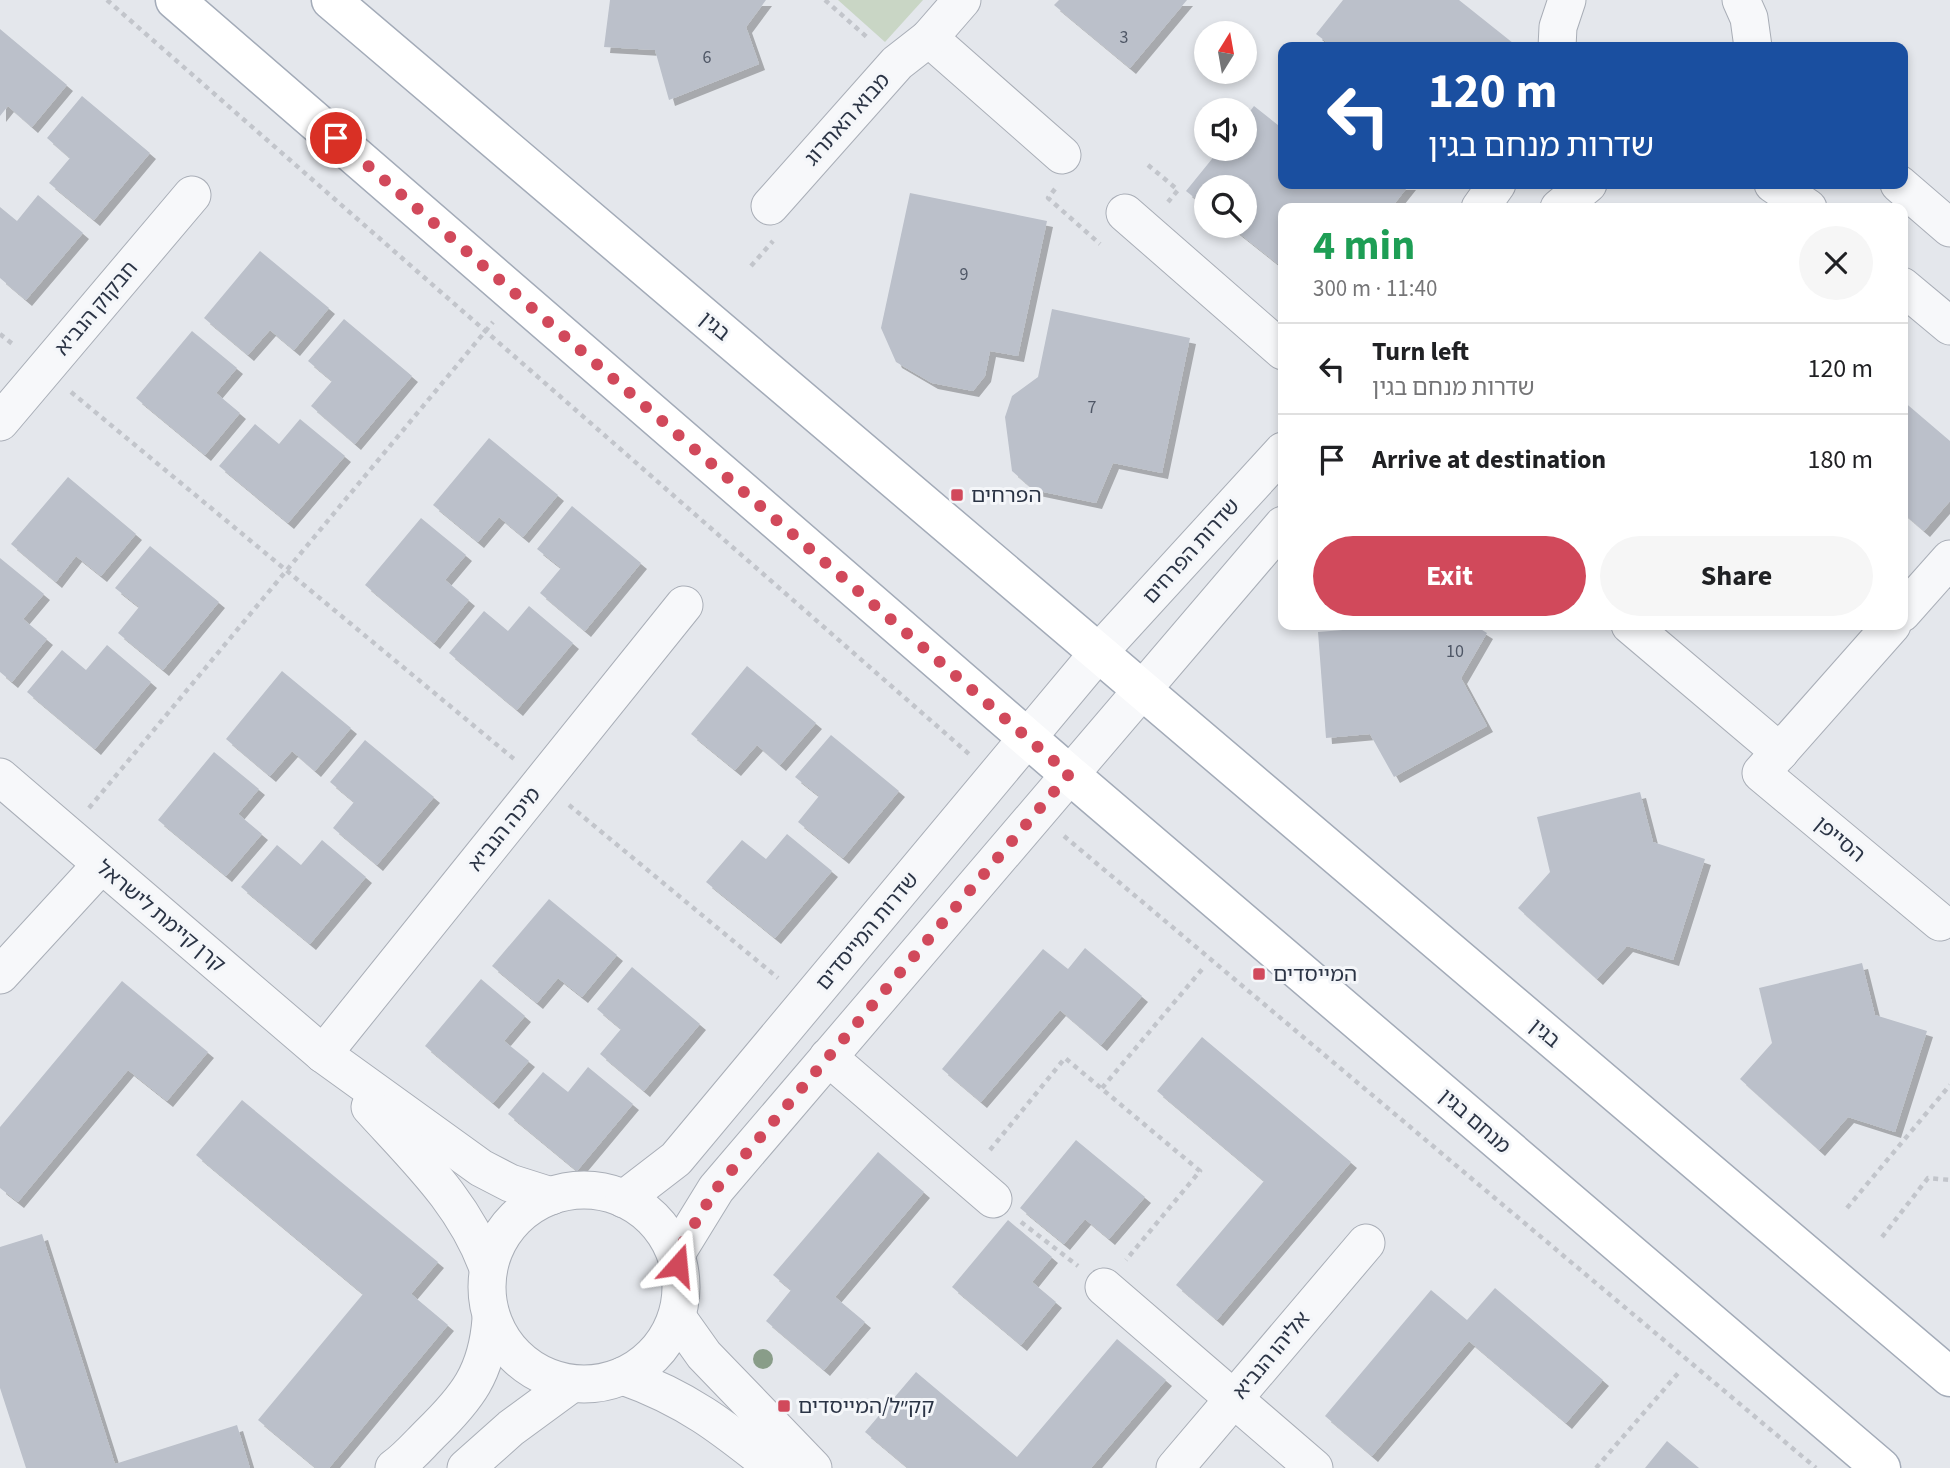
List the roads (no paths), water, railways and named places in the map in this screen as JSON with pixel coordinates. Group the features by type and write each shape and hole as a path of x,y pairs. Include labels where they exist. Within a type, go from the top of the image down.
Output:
{"main road":[{"name":"מנחם בגין","path":"175,0 1030,737 1069,774 1881,1468"},
{"name":"בגין","path":"331,0 1140,688 1941,1362"}],"street":[{"name":"מבוא האתרוג","path":"770,206 897,63 929,38 961,0"},
{"path":"929,38 1062,155"},
{"path":"1565,203 1582,189"},
{"path":"1780,189 1801,203"},
{"path":"1905,189 1950,228"},
{"name":"חבקוק הנביא","path":"0,422 192,195"},
{"path":"1125,214 1278,347"},
{"path":"1908,291 1950,326"},
{"name":"שדרות הפרחים","path":"1099,652 1278,456"},
{"path":"676,1254 716,1189 1140,688 1278,530"},
{"name":"הסייפן","path":"1908,602 1950,559"},
{"name":"מיכה הנביא","path":"323,1054 684,605"},
{"path":"1636,630 1780,752"},
{"name":"הסייפן","path":"1882,630 1761,773 1940,922"},
{"name":"שדרות המייסדים","path":"624,1199 676,1159 1099,652"},
{"name":"קרן קיימת לישראל","path":"0,777 323,1054 481,1168 510,1184 551,1196"},
{"path":"0,975 101,865"},
{"name":"קרן קיימת לישראל","path":"323,1054 458,1206 476,1234 488,1268"},
{"path":"828,1057 981,1188"},
{"path":"394,1468 457,1407 480,1375 489,1344 491,1319 486,1293 488,1268 497,1241 514,1218 551,1196 584,1190 624,1199 656,1221 676,1254 681,1285 677,1317 656,1352 623,1377 598,1384 571,1384 551,1379 523,1364 503,1343 491,1319"},
{"name":"אליהו הנביא","path":"1175,1468 1366,1243"},
{"path":"1104,1287 1314,1468"},
{"path":"677,1317 704,1355 813,1468"},
{"path":"623,1377 660,1389 707,1415 774,1468"},
{"path":"466,1468 511,1428 571,1384"}],"place":[{"name":"הפרחים","path":"957,495"},
{"name":"המייסדים","path":"1259,974"},
{"name":"קק״ל/המייסדים","path":"784,1406"}]}
